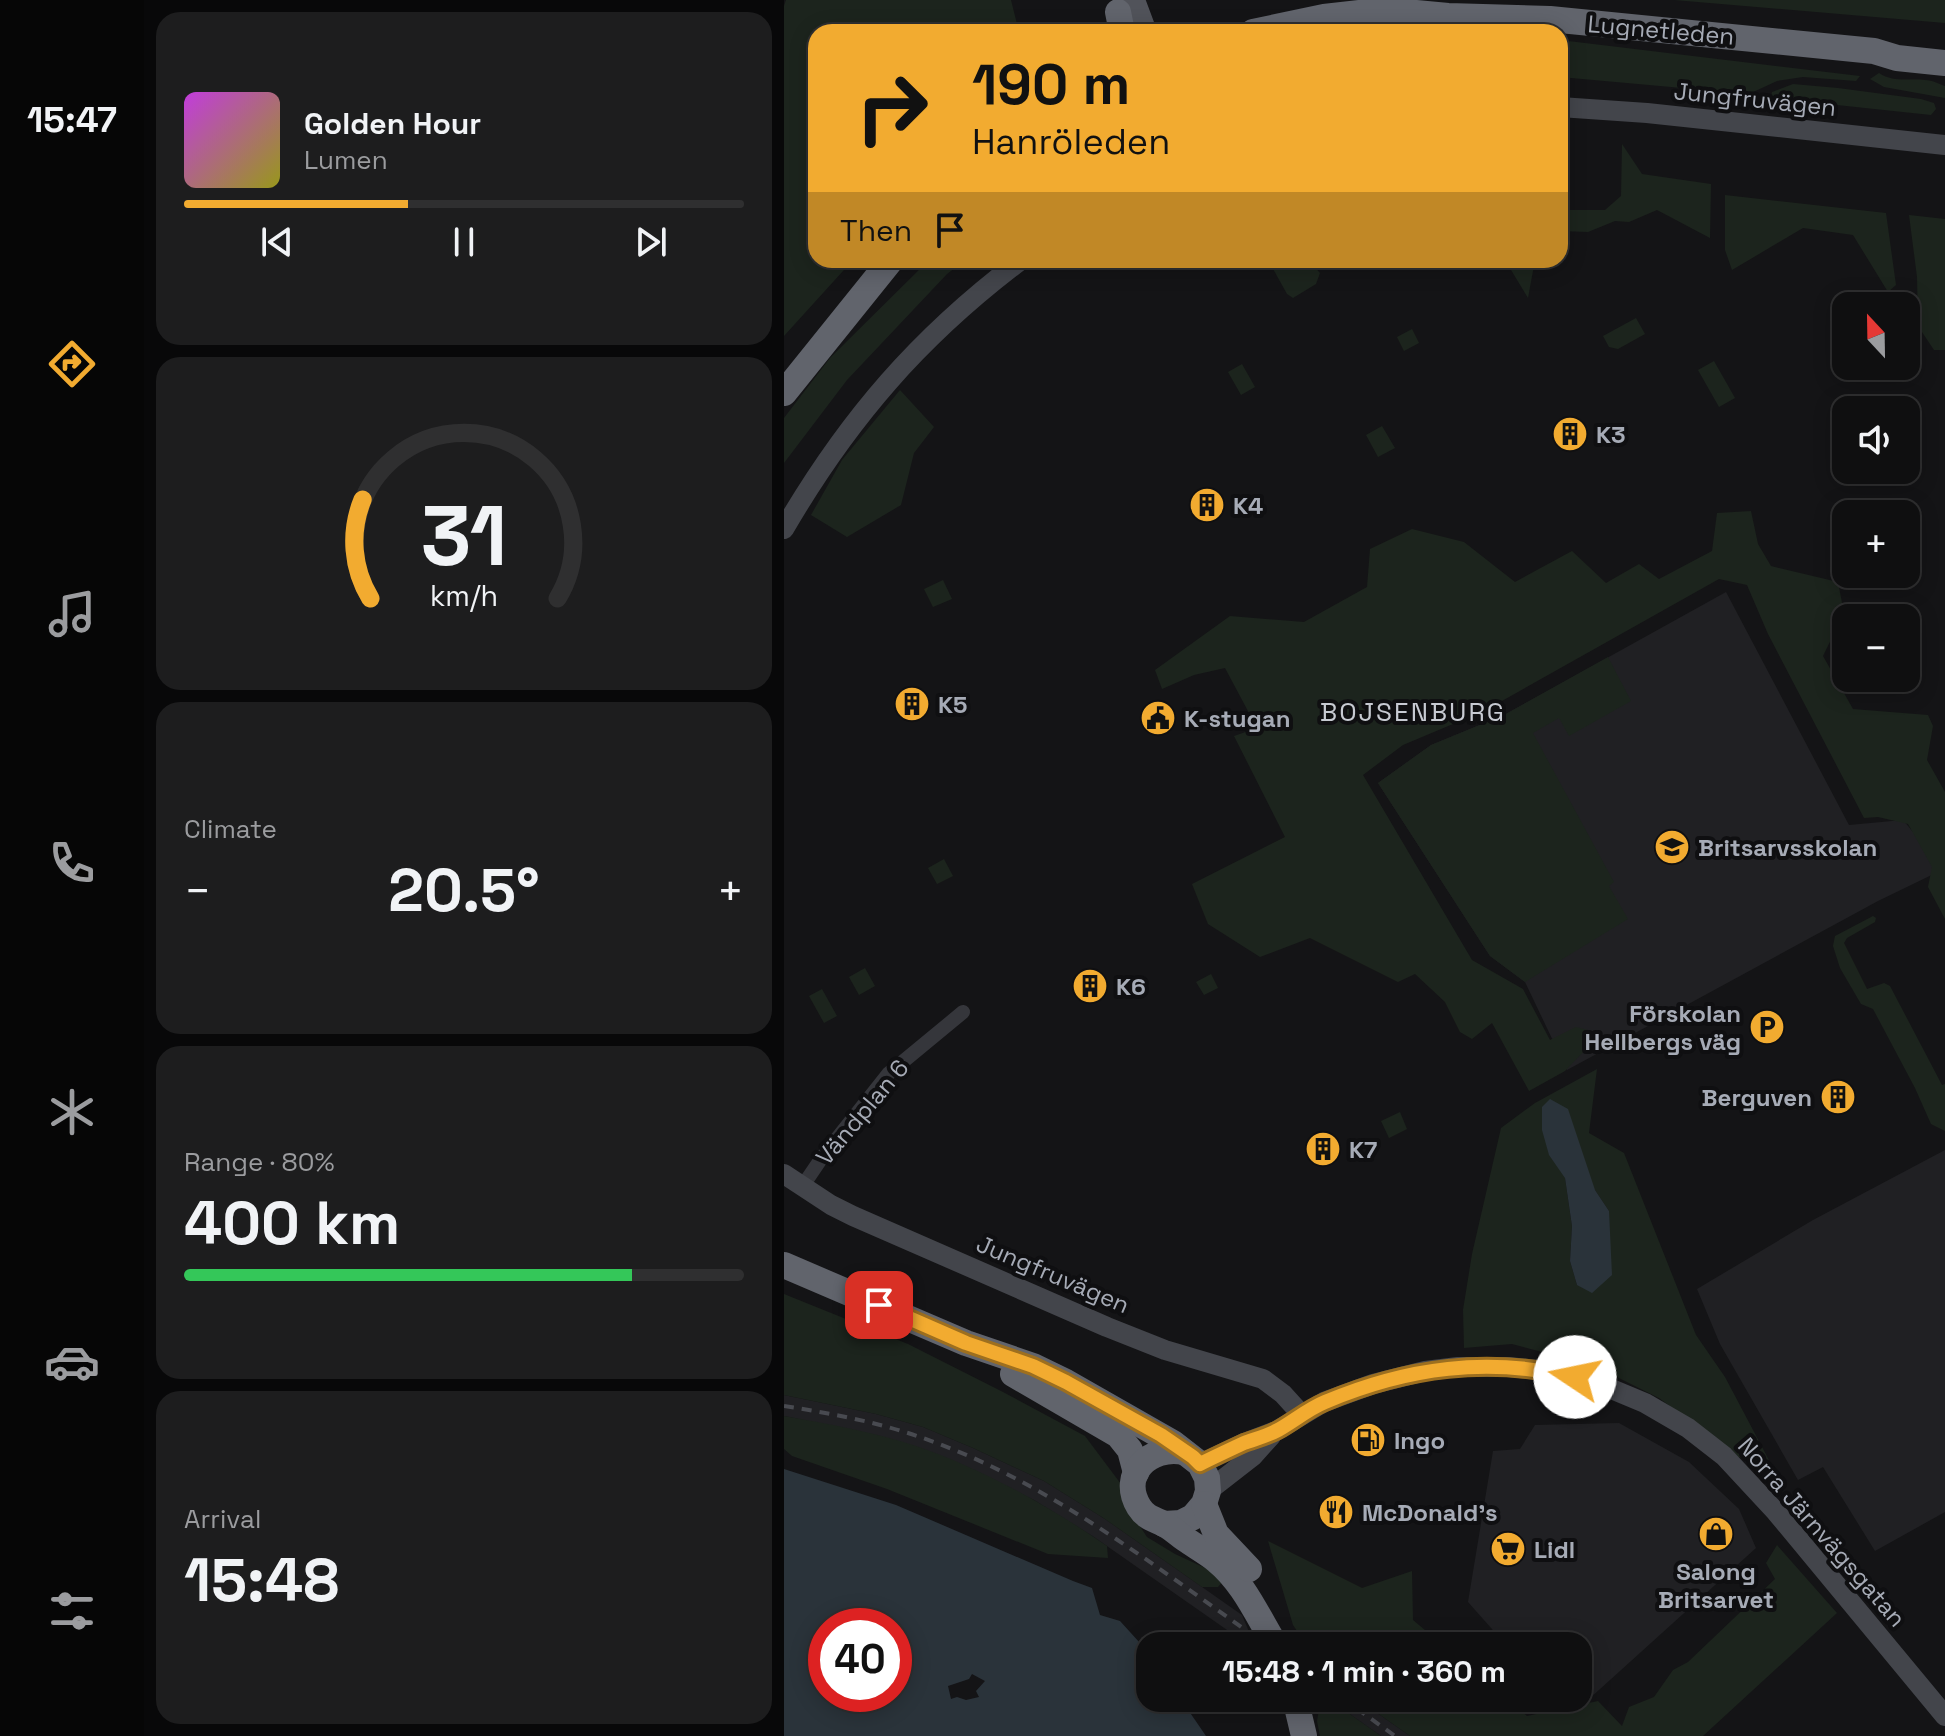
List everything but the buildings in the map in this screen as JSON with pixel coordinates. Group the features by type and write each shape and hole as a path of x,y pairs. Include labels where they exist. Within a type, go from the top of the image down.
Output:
{"highway":[{"name":"Lugnetleden","path":"1285,24 1385,10 1448,16 1550,19 1874,51 1945,52"},
{"name":"Lugnetleden","path":"1397,24 1448,16"},
{"name":"Lugnetleden","path":"1874,51 1897,58 1945,63"},
{"path":"784,393 888,268"},
{"path":"784,1265 966,1343 1033,1366 1161,1435 1192,1458 1207,1478 1206,1498 1216,1534 1244,1563 1261,1589 1274,1619 1275,1632"},
{"path":"966,1343 1118,1435 1130,1450 1136,1473"},
{"path":"1192,1458 1167,1450 1143,1462 1136,1473 1133,1489 1138,1505 1149,1518 1164,1524 1214,1558 1246,1593 1269,1632"},
{"path":"1164,1524 1187,1521 1198,1512 1206,1498"},
{"path":"1298,1712 1304,1736"}],"street":[{"name":"Jungfruvägen","path":"1568,108 1945,145"},
{"path":"784,529 812,482 876,395 944,323 1011,268"},
{"name":"Vändplan 6","path":"802,1187 888,1074 963,1012"},
{"name":"Jungfruvägen","path":"784,1174 853,1216 1107,1327 1165,1350 1263,1379 1283,1394 1302,1415"},
{"name":"Norra Järnvägsgatan","path":"1192,1458 1276,1431 1324,1402 1406,1374 1458,1367 1509,1367 1549,1371 1609,1388 1645,1403 1688,1428 1724,1456 1945,1716"},
{"name":"Norra Järnvägsgatan","path":"1206,1498 1276,1431"}],"shaded area":[{"path":"786,0 1011,0 1017,24 808,24 808,268 846,268 784,336"},
{"path":"1674,0 1945,0 1945,23"},
{"path":"1568,41 1860,76 1856,81 1803,77 1777,81 1749,94 1568,78"},
{"path":"1879,73 1896,79 1935,82 1945,86 1945,98 1884,87 1870,79"},
{"path":"1793,84 1921,99 1934,103 1936,109 1931,115 1771,98 1772,92"},
{"path":"1622,144 1642,174 1711,184 1710,238 1657,210 1629,222 1615,221 1588,232 1568,231 1568,210 1605,210 1621,196"},
{"path":"1725,195 1886,213 1896,285 1888,292 1853,235 1803,228 1732,270 1725,250"},
{"path":"1909,215 1945,219 1945,350 1934,350 1920,329"},
{"path":"921,268 955,268 847,380 784,463 784,418 830,358"},
{"path":"1272,268 1315,268 1320,273 1316,284 1293,298 1287,294"},
{"path":"1510,268 1534,268 1528,298"},
{"path":"1636,318 1645,334 1618,349 1609,347 1603,336"},
{"path":"1412,329 1419,343 1404,351 1397,337"},
{"path":"1714,361 1735,398 1719,407 1698,370"},
{"path":"1242,364 1255,387 1241,395 1228,372"},
{"path":"900,390 934,427 914,453 901,505 847,537 811,515 842,460"},
{"path":"1382,426 1395,448 1378,457 1366,435"},
{"path":"1751,511 1758,544 1771,566 1832,581 1832,588 1839,588 1842,604 1832,604 1832,638 1823,656 1832,672 1832,692 1843,692 1853,709 1928,715 1933,726 1927,760 1945,792 1945,919 1928,887 1932,867 1908,824 1878,817 1864,818 1768,634 1747,585 1719,579 1484,711 1403,745 1363,775 1472,960 1523,989 1550,1040 1576,1027 1588,1030 1589,1046 1565,1071 1529,1091 1492,1023 1472,1039 1460,1032 1445,1002 1415,974 1398,982 1310,938 1260,957 1208,924 1192,884 1285,837 1234,736 1257,728 1225,668 1194,675 1162,689 1155,670 1230,616 1304,622 1367,587 1370,549 1412,529 1464,542 1515,582 1572,551 1606,583 1639,564 1659,579 1712,551 1717,513"},
{"path":"943,580 952,599 933,607 924,589"},
{"name":"Britsarvsskolan","path":"1726,592 1849,825 1903,820 1944,869 1878,901 1567,1070 1525,982 1490,956 1378,783 1431,745 1504,715"},
{"path":"1608,657 1631,701 1569,736 1559,718 1533,733 1614,882 1609,886 1628,919 1525,982 1490,956 1378,783 1431,745 1504,715"},
{"path":"944,859 953,876 937,884 928,868"},
{"path":"1873,916 1875,922 1847,938 1844,943 1867,989 1884,983 1890,986 1942,1085 1945,1084 1945,1131 1931,1124 1873,1009 1861,1004 1840,968 1833,946 1835,936"},
{"path":"865,968 875,986 859,995 849,977"},
{"path":"1211,974 1218,988 1204,995 1196,982"},
{"path":"822,989 837,1016 824,1023 809,996"},
{"path":"1597,1069 1589,1133 1624,1153 1696,1335 1725,1377 1771,1464 1738,1457 1659,1398 1595,1366 1512,1344 1464,1348 1463,1310 1472,1254 1501,1128 1535,1103","holes":["1565,1178 1595,1190 1609,1211 1577,1285 1570,1261 1572,1226"]},
{"path":"1550,1099 1568,1109 1595,1190 1609,1211 1612,1275 1592,1293 1577,1285 1570,1261 1572,1226 1565,1178 1549,1155 1542,1130 1542,1107"},
{"path":"1400,1112 1407,1129 1389,1138 1381,1121"},
{"path":"1945,1150 1945,1512 1875,1551 1823,1467 1798,1480 1720,1344 1697,1289 1813,1220"},
{"path":"784,1294 908,1344 1085,1436 1124,1488 1132,1514 1147,1537 1216,1573 1223,1581 1218,1587 1202,1587 1105,1519 1044,1481 973,1448 923,1427 784,1395"},
{"path":"784,1395 923,1427 973,1448 1044,1481 1105,1519 1242,1615 1249,1632 1230,1632 1094,1537 1034,1500 965,1467 917,1447 871,1434 784,1416"},
{"path":"784,1416 884,1437 965,1465 1085,1531 1107,1546 1108,1558 1048,1554 887,1489 792,1456 784,1449"},
{"path":"1619,1423 1689,1462 1739,1509 1756,1548 1592,1696 1592,1632 1495,1632 1468,1602 1493,1451 1520,1449 1535,1425"},
{"path":"784,1469 896,1505 1092,1588 1100,1615 1120,1621 1136,1639 1136,1712 1190,1712 1206,1736 784,1736","holes":["972,1674 985,1681 976,1691 979,1697 951,1699 948,1686 969,1679"]},
{"path":"1268,1541 1362,1588 1412,1571 1413,1620 1427,1632 1298,1632"},
{"path":"1777,1545 1837,1613 1703,1736 1410,1736 1376,1712 1522,1712 1527,1716 1546,1712 1592,1712 1592,1702 1598,1701 1622,1726 1629,1707 1654,1697 1673,1670 1688,1662 1775,1579 1766,1563"},
{"path":"1319,1712 1347,1712 1381,1736 1320,1736"},
{"path":"1347,1712 1376,1712 1410,1736 1381,1736"}],"railway":[{"path":"784,1406 853,1418 904,1432 967,1455 1013,1477 1101,1529 1248,1632"},
{"path":"1362,1712 1395,1736"}],"place":[{"name":"K3","path":"1570,434"},
{"name":"K4","path":"1207,505"},
{"name":"K5","path":"912,704"},
{"name":"K-stugan","path":"1158,718"},
{"name":"Britsarvsskolan","path":"1672,847"},
{"name":"K6","path":"1090,986"},
{"name":"Förskolan Hellbergs väg","path":"1767,1027"},
{"name":"Berguven","path":"1838,1097"},
{"name":"K7","path":"1323,1149"},
{"name":"Ingo","path":"1368,1440"},
{"name":"McDonald's","path":"1336,1512"},
{"name":"Salong Britsarvet","path":"1716,1534"},
{"name":"Lidl","path":"1508,1549"}],"district":[{"name":"BOJSENBURG","path":"1413,712"}],"route":[{"path":"879,1305 1066,1382 1161,1435 1200,1464 1276,1431 1324,1402 1406,1374 1442,1368 1509,1367 1575,1377"}]}
